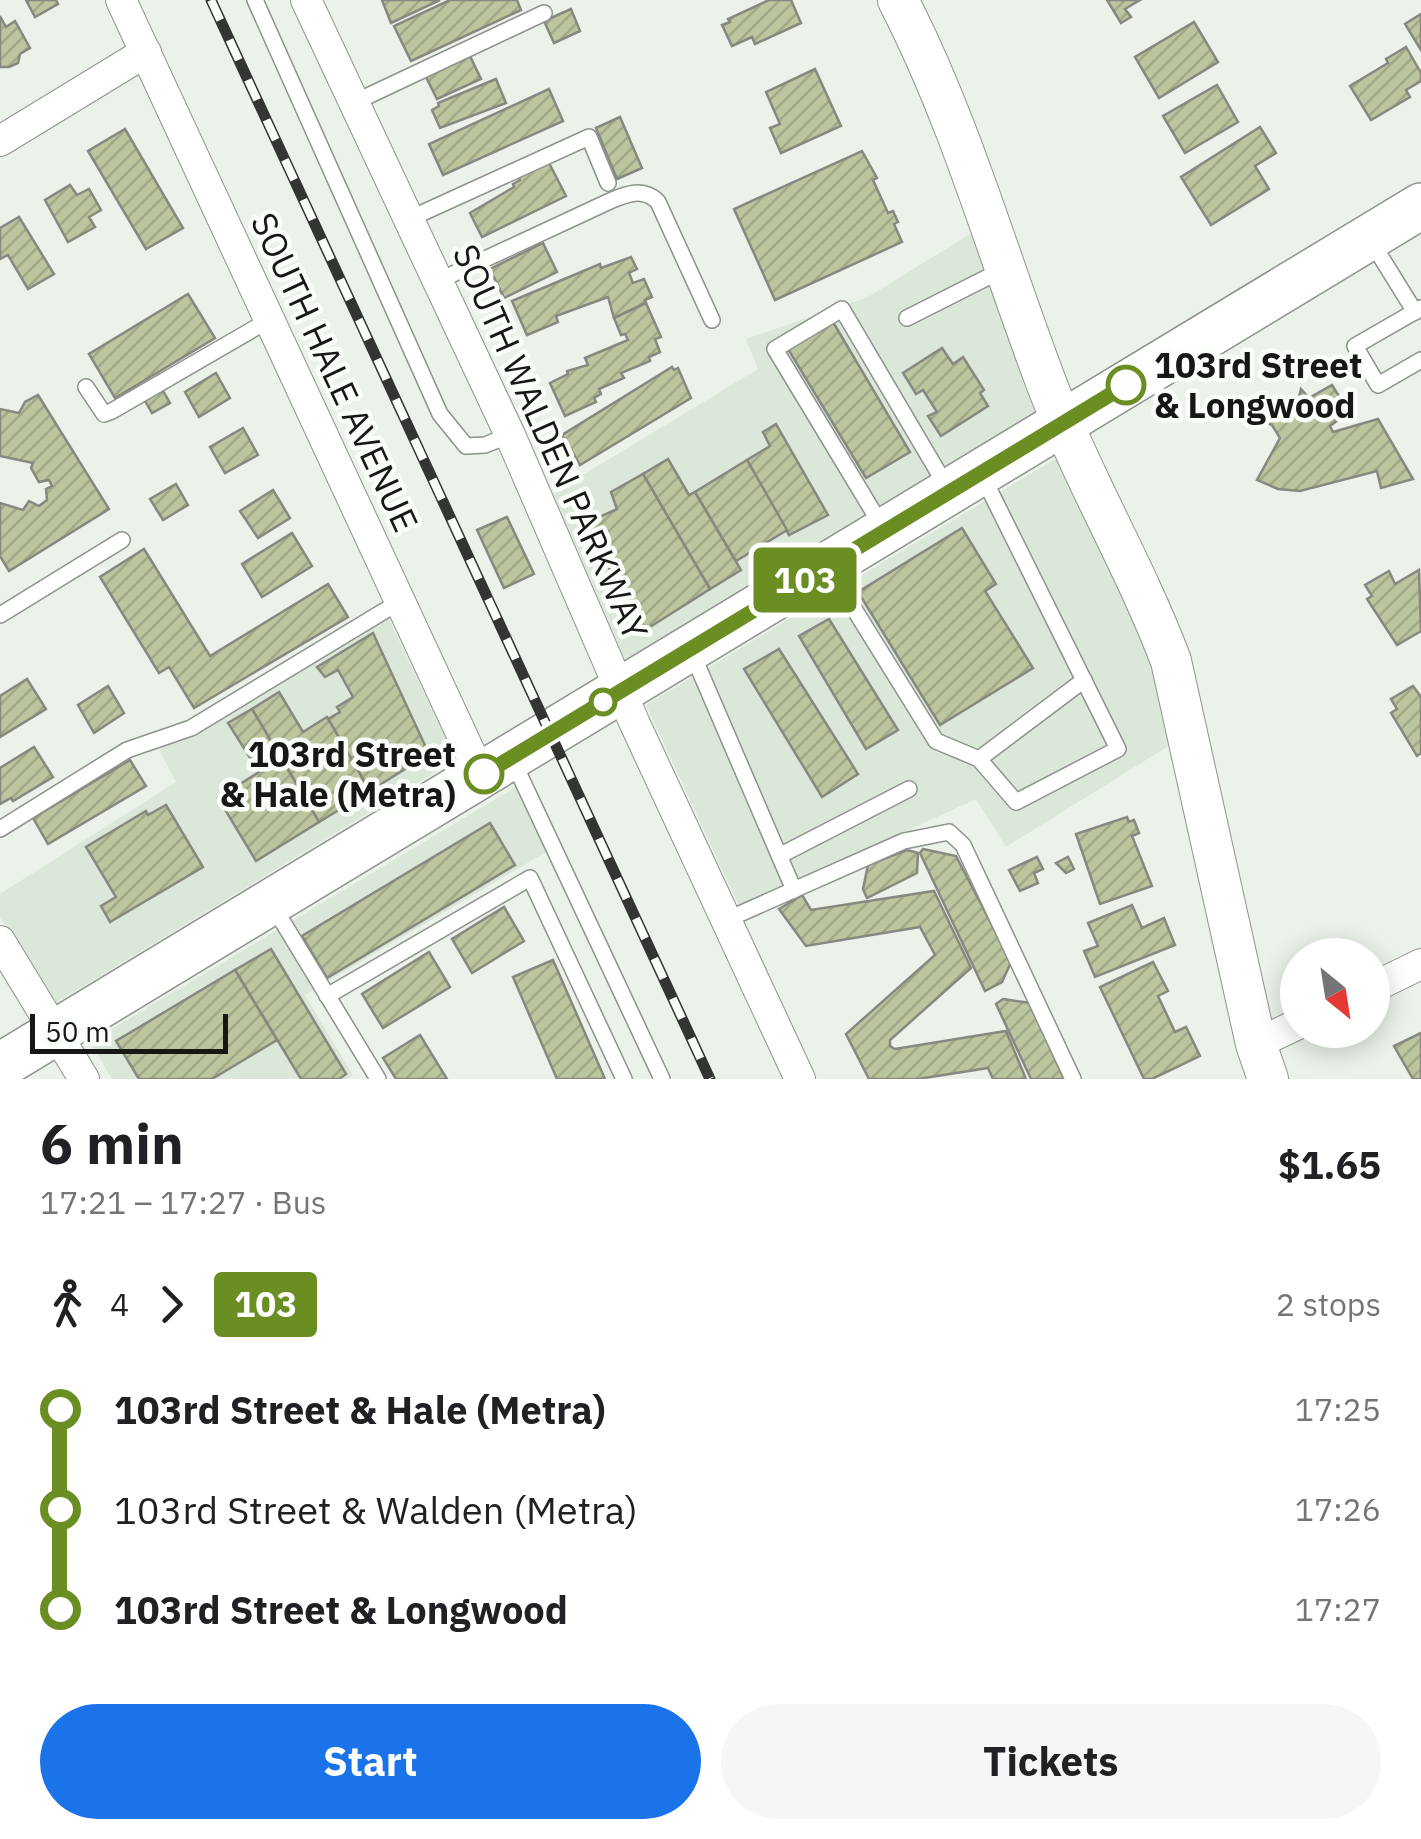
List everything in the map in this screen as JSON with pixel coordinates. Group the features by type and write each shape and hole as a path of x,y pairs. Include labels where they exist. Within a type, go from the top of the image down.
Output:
{"main road":[{"path":"0,1066 1421,206"}],"street":[{"name":"SOUTH HALE AVENUE","path":"121,0 399,602 496,767"},
{"name":"SOUTH WALDEN PARKWAY","path":"306,0 510,434 621,691 800,1079"},
{"path":"898,0 954,125 1063,424 1171,661 1262,1061"},
{"path":"0,141 146,52"},
{"path":"0,942 84,1079"},
{"path":"1390,979 1421,964"},
{"path":"1262,1061 1280,1042"}],"lane":[{"path":"255,0 440,414 466,446 485,445 510,434"},
{"path":"353,103 544,14"},
{"path":"409,220 589,137 608,183"},
{"path":"438,281 619,197 643,193 658,202 712,320"},
{"path":"1369,238 1418,310 1355,346 1378,385 1421,360"},
{"path":"908,318 1005,268"},
{"path":"827,566 936,740 979,758 1016,802 1118,749 1084,680 966,482 842,309 774,349 885,532"},
{"path":"86,387 104,414 269,320"},
{"path":"0,615 122,540"},
{"path":"0,830 126,750 191,728 399,602"},
{"path":"690,649 794,890"},
{"path":"979,758 1084,680"},
{"path":"496,767 662,1079"},
{"path":"781,855 909,789"},
{"path":"726,920 904,841 949,832 963,845 1073,1079"},
{"path":"327,996 530,878 624,1079"},
{"path":"271,903 378,1079"}],"shaded area":[{"path":"983,226 1051,406 626,662 553,493 758,369 746,339 868,297"},
{"path":"1060,456 1154,663 1170,745 1006,847 976,799 740,908 646,705"},
{"path":"386,613 456,760 54,1004 0,917 0,894 176,782 159,750"},
{"path":"516,787 546,852 305,995 353,1075 347,1079 112,1079 90,1042"}],"building":[{"path":"26,0 56,0 58,4 35,17"},
{"path":"382,0 440,0 391,23"},
{"path":"450,0 517,0 521,10 411,61 394,26"},
{"path":"769,0 791,0 801,23 755,44 752,37 732,46 722,25"},
{"path":"1107,0 1140,0 1125,9 1131,17 1121,23"},
{"path":"571,9 580,31 554,43 544,21"},
{"path":"1421,14 1421,50 1405,24"},
{"path":"0,16 6,27 15,21 30,48 20,54 18,63 9,67 0,67"},
{"path":"1194,22 1218,62 1159,98 1135,57"},
{"path":"1406,47 1421,73 1421,81 1406,90 1410,97 1371,120 1350,86"},
{"path":"470,56 481,79 437,99 426,77"},
{"path":"815,69 841,126 781,153 770,128 780,124 766,92"},
{"path":"496,79 506,103 440,128 432,110 438,103"},
{"path":"1217,85 1238,122 1185,153 1163,116"},
{"path":"549,89 563,121 443,175 429,144"},
{"path":"620,117 642,168 617,179 596,128"},
{"path":"1260,127 1276,153 1255,166 1269,189 1211,225 1181,177"},
{"path":"125,129 183,228 146,249 88,151"},
{"path":"862,151 877,178 873,180 888,213 893,211 898,222 894,224 902,242 775,300 734,209"},
{"path":"548,161 566,196 482,237 470,213 514,187 520,180 518,175"},
{"path":"70,185 77,195 89,189 101,210 89,217 95,227 68,242 45,200"},
{"path":"19,217 54,274 28,289 8,255 0,259 0,228"},
{"path":"543,243 557,272 504,298 490,269"},
{"path":"631,257 637,269 629,273 633,283 644,279 652,297 646,303 614,318 608,297 556,316 558,322 527,335 512,301 600,264 601,268"},
{"path":"188,294 215,338 115,398 89,354"},
{"path":"646,303 661,337 655,339 660,352 649,357 650,361 621,373 624,378 599,389 601,394 594,398 596,402 565,416 550,383 568,374 567,371 588,365 585,358 628,340 625,334 621,335 614,318"},
{"path":"833,322 910,452 866,478 788,349"},
{"path":"942,348 953,364 963,357 984,390 980,393 988,406 941,436 928,416 937,412 923,390 916,394 903,373"},
{"path":"672,367 678,368 691,398 580,465 562,435"},
{"path":"216,373 230,398 199,417 185,392"},
{"path":"1332,385 1349,412 1330,426 1333,432 1378,419 1413,479 1381,488 1377,471 1300,491 1278,489 1257,480 1280,438 1272,425 1264,422 1264,411 1275,411 1299,397 1301,389 1309,398"},
{"path":"162,389 170,403 152,413 144,399"},
{"path":"38,395 109,509 9,571 0,556 0,503 23,510 29,501 39,506 47,500 46,489 52,486 49,480 39,482 31,468 33,463 0,456 0,409 19,413 25,402"},
{"path":"776,424 828,515 789,535 747,460 770,446 763,432"},
{"path":"243,428 258,455 225,473 210,447"},
{"path":"668,459 689,495 695,492 741,570 710,589 643,474"},
{"path":"747,460 787,530 736,561 695,492"},
{"path":"643,474 710,589 650,627 634,622 588,522 617,509 611,492"},
{"path":"176,484 188,505 163,520 150,499"},
{"path":"273,490 290,518 258,538 240,511"},
{"path":"507,517 534,574 504,588 477,530"},
{"path":"962,528 996,584 985,591 1033,668 940,725 858,592"},
{"path":"292,533 312,566 262,597 242,564"},
{"path":"144,549 210,656 328,584 348,617 194,708 169,667 159,673 100,577"},
{"path":"1419,570 1421,631 1397,645 1367,599 1372,596 1365,585 1389,571 1395,584"},
{"path":"829,619 898,730 866,749 799,636"},
{"path":"373,633 429,754 370,791 328,719 340,712 337,707 353,697 338,670 325,677 317,667"},
{"path":"779,649 858,774 822,797 744,669"},
{"path":"27,679 46,709 0,737 0,696"},
{"path":"108,686 124,713 94,733 78,705"},
{"path":"1413,686 1421,697 1421,753 1417,756 1391,713 1397,709 1391,699"},
{"path":"279,692 303,732 327,717 370,791 319,822 252,709"},
{"path":"252,709 319,822 256,861 218,798 259,772 228,723"},
{"path":"34,747 53,777 13,801 11,798 0,804 0,768"},
{"path":"130,760 146,786 48,844 33,818"},
{"path":"166,805 203,867 110,922 101,906 116,897 86,847 146,811 148,815"},
{"path":"1127,817 1129,822 1134,820 1139,833 1132,836 1152,886 1100,904 1076,834"},
{"path":"490,823 515,865 327,978 302,936"},
{"path":"923,849 956,856 1011,962 1002,982 985,991 920,853"},
{"path":"907,850 918,853 917,873 867,898 863,889 868,865"},
{"path":"1037,857 1043,869 1034,873 1038,883 1020,891 1009,870"},
{"path":"1068,857 1074,869 1066,873 1056,863"},
{"path":"934,891 971,968 890,1040 890,1046 895,1049 1006,1031 1026,1079 993,1079 988,1068 918,1079 869,1079 846,1034 935,955 920,927 806,946 779,909 802,895 811,910"},
{"path":"1132,905 1142,928 1164,918 1175,945 1095,977 1084,951 1098,946 1088,923"},
{"path":"504,907 524,941 472,973 452,939"},
{"path":"271,949 346,1074 339,1079 301,1079 235,970"},
{"path":"429,952 450,987 383,1028 362,994"},
{"path":"553,960 605,1079 557,1079 513,977"},
{"path":"1153,962 1168,991 1158,996 1175,1032 1186,1027 1200,1056 1152,1079 1144,1079 1100,987"},
{"path":"235,970 277,1040 212,1079 139,1079 116,1041"},
{"path":"1003,999 1030,1003 1064,1079 1031,1079 996,1004"},
{"path":"1421,1033 1421,1079 1413,1079 1394,1046"},
{"path":"420,1035 447,1079 396,1079 383,1058"}],"railway":[{"path":"211,0 710,1079"}],"bus line":[{"name":"103","path":"484,774 1126,385"}],"place":[{"name":"103rd Street & Longwood","path":"1126,385"},
{"name":"103rd Street & Hale (Metra)","path":"484,774"}]}
